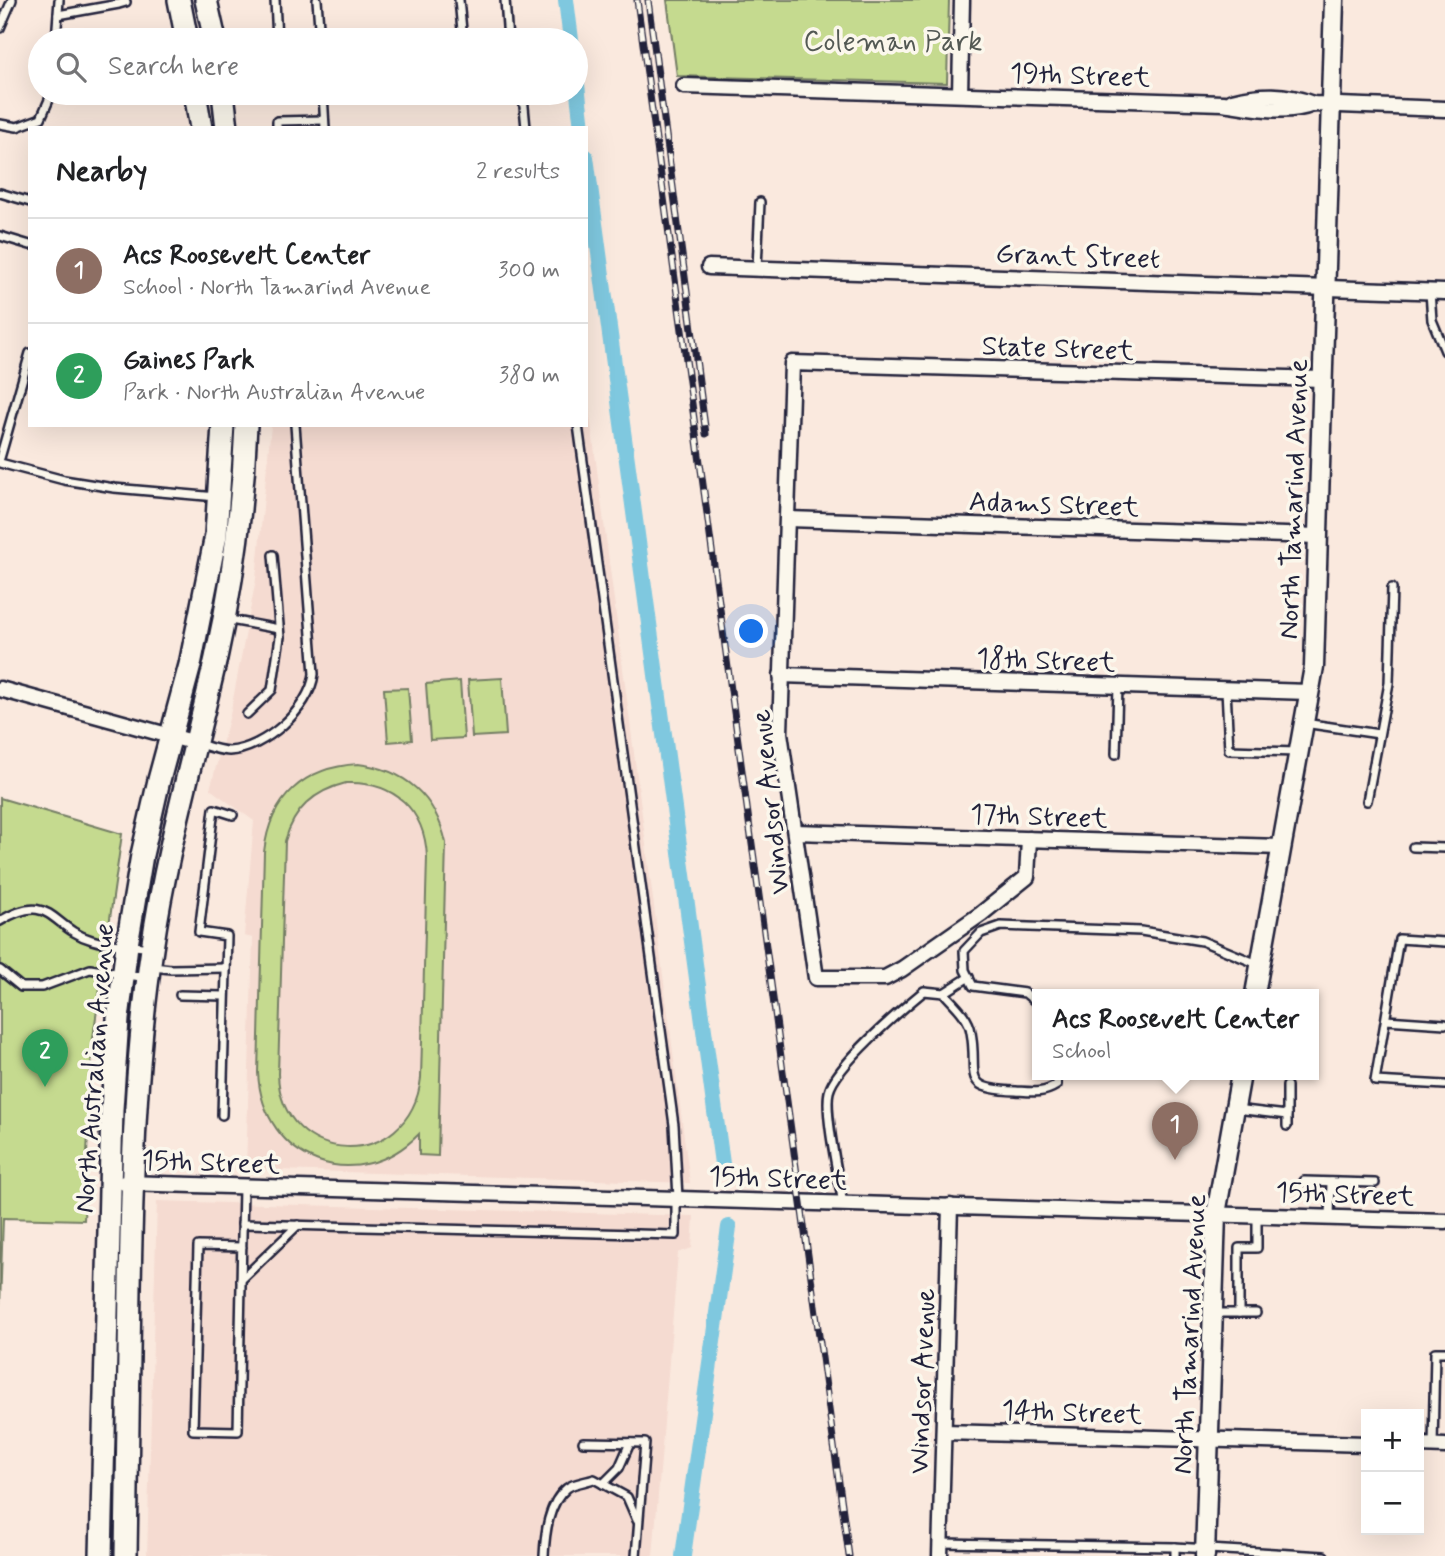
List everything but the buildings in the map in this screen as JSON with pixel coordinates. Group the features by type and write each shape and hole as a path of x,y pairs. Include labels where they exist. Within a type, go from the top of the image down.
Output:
{"main road":[{"path":"179,0 185,28"},
{"path":"206,0 212,28"},
{"path":"197,105 201,126"},
{"path":"224,105 227,126"},
{"name":"North Australian Avenue","path":"126,1556 132,1183 137,1097 150,964 223,618 230,498 223,427"},
{"name":"North Australian Avenue","path":"101,1556 112,1109 127,945 142,855 190,665 216,535 230,498 246,427"}],"street":[{"path":"960,94 962,0"},
{"name":"North Tamarind Avenue","path":"1256,989 1314,667 1325,288 1322,105 1334,0"},
{"name":"19th Street","path":"684,86 1223,103 1249,97 1277,95 1322,105 1445,109"},
{"name":"Grant Street","path":"709,267 1445,292"},
{"name":"State Street","path":"792,363 1322,379"},
{"name":"Windsor Avenue","path":"792,363 780,733 816,978 885,978 902,969 981,914 1027,877 1029,839"},
{"name":"Adams Street","path":"788,519 1318,536"},
{"name":"18th Street","path":"781,674 1309,692"},
{"path":"0,690 196,743"},
{"name":"17th Street","path":"795,832 1281,847"},
{"name":"North Tamarind Avenue","path":"1205,1553 1216,1214 1240,1080"},
{"name":"15th Street","path":"110,1182 1445,1221"},
{"name":"Windsor Avenue","path":"940,1550 950,1206"},
{"name":"14th Street","path":"943,1432 1361,1444"}],"lane":[{"path":"0,28 12,0"},
{"path":"57,28 59,0"},
{"path":"275,0 276,28"},
{"path":"317,0 319,28"},
{"path":"459,0 462,28"},
{"path":"505,0 507,28"},
{"path":"58,15 128,1"},
{"path":"0,124 17,127 41,118 47,105"},
{"path":"277,126 277,121 324,124 323,105"},
{"path":"524,105 526,126"},
{"path":"0,193 28,201"},
{"path":"757,269 760,202"},
{"path":"0,236 28,243"},
{"path":"1430,292 1432,320 1445,351"},
{"path":"28,360 0,461 64,480 114,488 230,498"},
{"path":"196,743 227,751 246,747 275,731 302,707 312,688 313,663 295,427"},
{"path":"242,1224 676,1235 674,1125 578,427"},
{"path":"247,715 272,690 279,629 273,555"},
{"path":"1367,801 1389,683 1392,588"},
{"path":"223,618 279,629"},
{"path":"1116,754 1118,686"},
{"path":"1226,689 1229,750 1298,752"},
{"path":"1304,723 1379,734"},
{"path":"222,1115 227,936 199,932 214,809 233,815"},
{"path":"1413,847 1445,848"},
{"path":"0,921 14,913 34,908 49,913 91,940 127,945 150,964 171,969 226,968"},
{"path":"1032,999 1025,993 973,986 965,970 964,951 981,933 1001,926 1141,931 1202,942 1260,965"},
{"path":"1445,942 1399,939 1375,1081 1445,1085"},
{"path":"0,970 21,987 42,987 90,969 124,975 150,964"},
{"path":"843,1203 828,1111 828,1094 833,1080 886,1023 924,991 944,993 969,977"},
{"path":"944,993 960,1011 971,1030 973,1076 981,1087 1045,1093 1056,1085 1056,1080"},
{"path":"180,995 224,996"},
{"path":"1385,1020 1445,1024"},
{"path":"1287,1086 1287,1126"},
{"path":"1234,1108 1287,1115"},
{"path":"1304,1181 1375,1183"},
{"path":"1330,1218 1331,1182"},
{"path":"242,1247 198,1246 193,1430 238,1431 242,1247 243,1186"},
{"path":"1239,1313 1239,1248 1257,1248 1257,1215"},
{"path":"241,1280 298,1225"},
{"path":"1212,1313 1256,1313"},
{"path":"1432,1446 1435,1352 1445,1352"},
{"path":"583,1442 645,1443 636,1556"},
{"path":"603,1484 619,1468 630,1443"},
{"path":"544,1556 544,1539 552,1509 568,1487 594,1479 627,1497 638,1521"},
{"path":"940,1550 1324,1556"}],"shaded area":[{"path":"588,400 690,1183 246,1169 253,938 244,936 254,821 210,789 230,715 256,579 271,427 588,427"},
{"path":"157,1201 694,1216 692,1248 678,1253 653,1556 147,1556"}],"green space":[{"name":"Coleman Park","path":"667,0 949,0 947,83 677,76"},
{"path":"502,678 506,735 472,737 468,680"},
{"path":"460,681 464,738 430,740 426,684"},
{"path":"408,688 412,740 388,742 384,689"},
{"path":"358,764 375,767 404,779 416,788 435,812 446,843 438,1156 419,1155 419,1134 394,1153 368,1164 342,1166 317,1160 295,1148 277,1129 264,1104 258,1073 264,852 268,833 282,801 293,789 321,771","holes":["346,783 379,787 404,802 413,812 425,840 427,857 421,1078 412,1109 394,1131 372,1143 347,1147 322,1142 300,1128 285,1105 278,1074 285,841 294,820 315,796"]},
{"path":"0,798 122,834 92,1045 84,1220 3,1218 0,1307"}],"waterway":[{"path":"566,0 570,28"},
{"path":"579,105 582,126"},
{"path":"588,172 723,1171"},
{"path":"683,1556 729,1227"}],"railway":[{"path":"637,0 849,1556"},
{"path":"648,0 706,434"}],"place":[{"name":"Gaines Park","path":"45,1087"},
{"name":"Acs Roosevelt Center","path":"1175,1160"}]}
